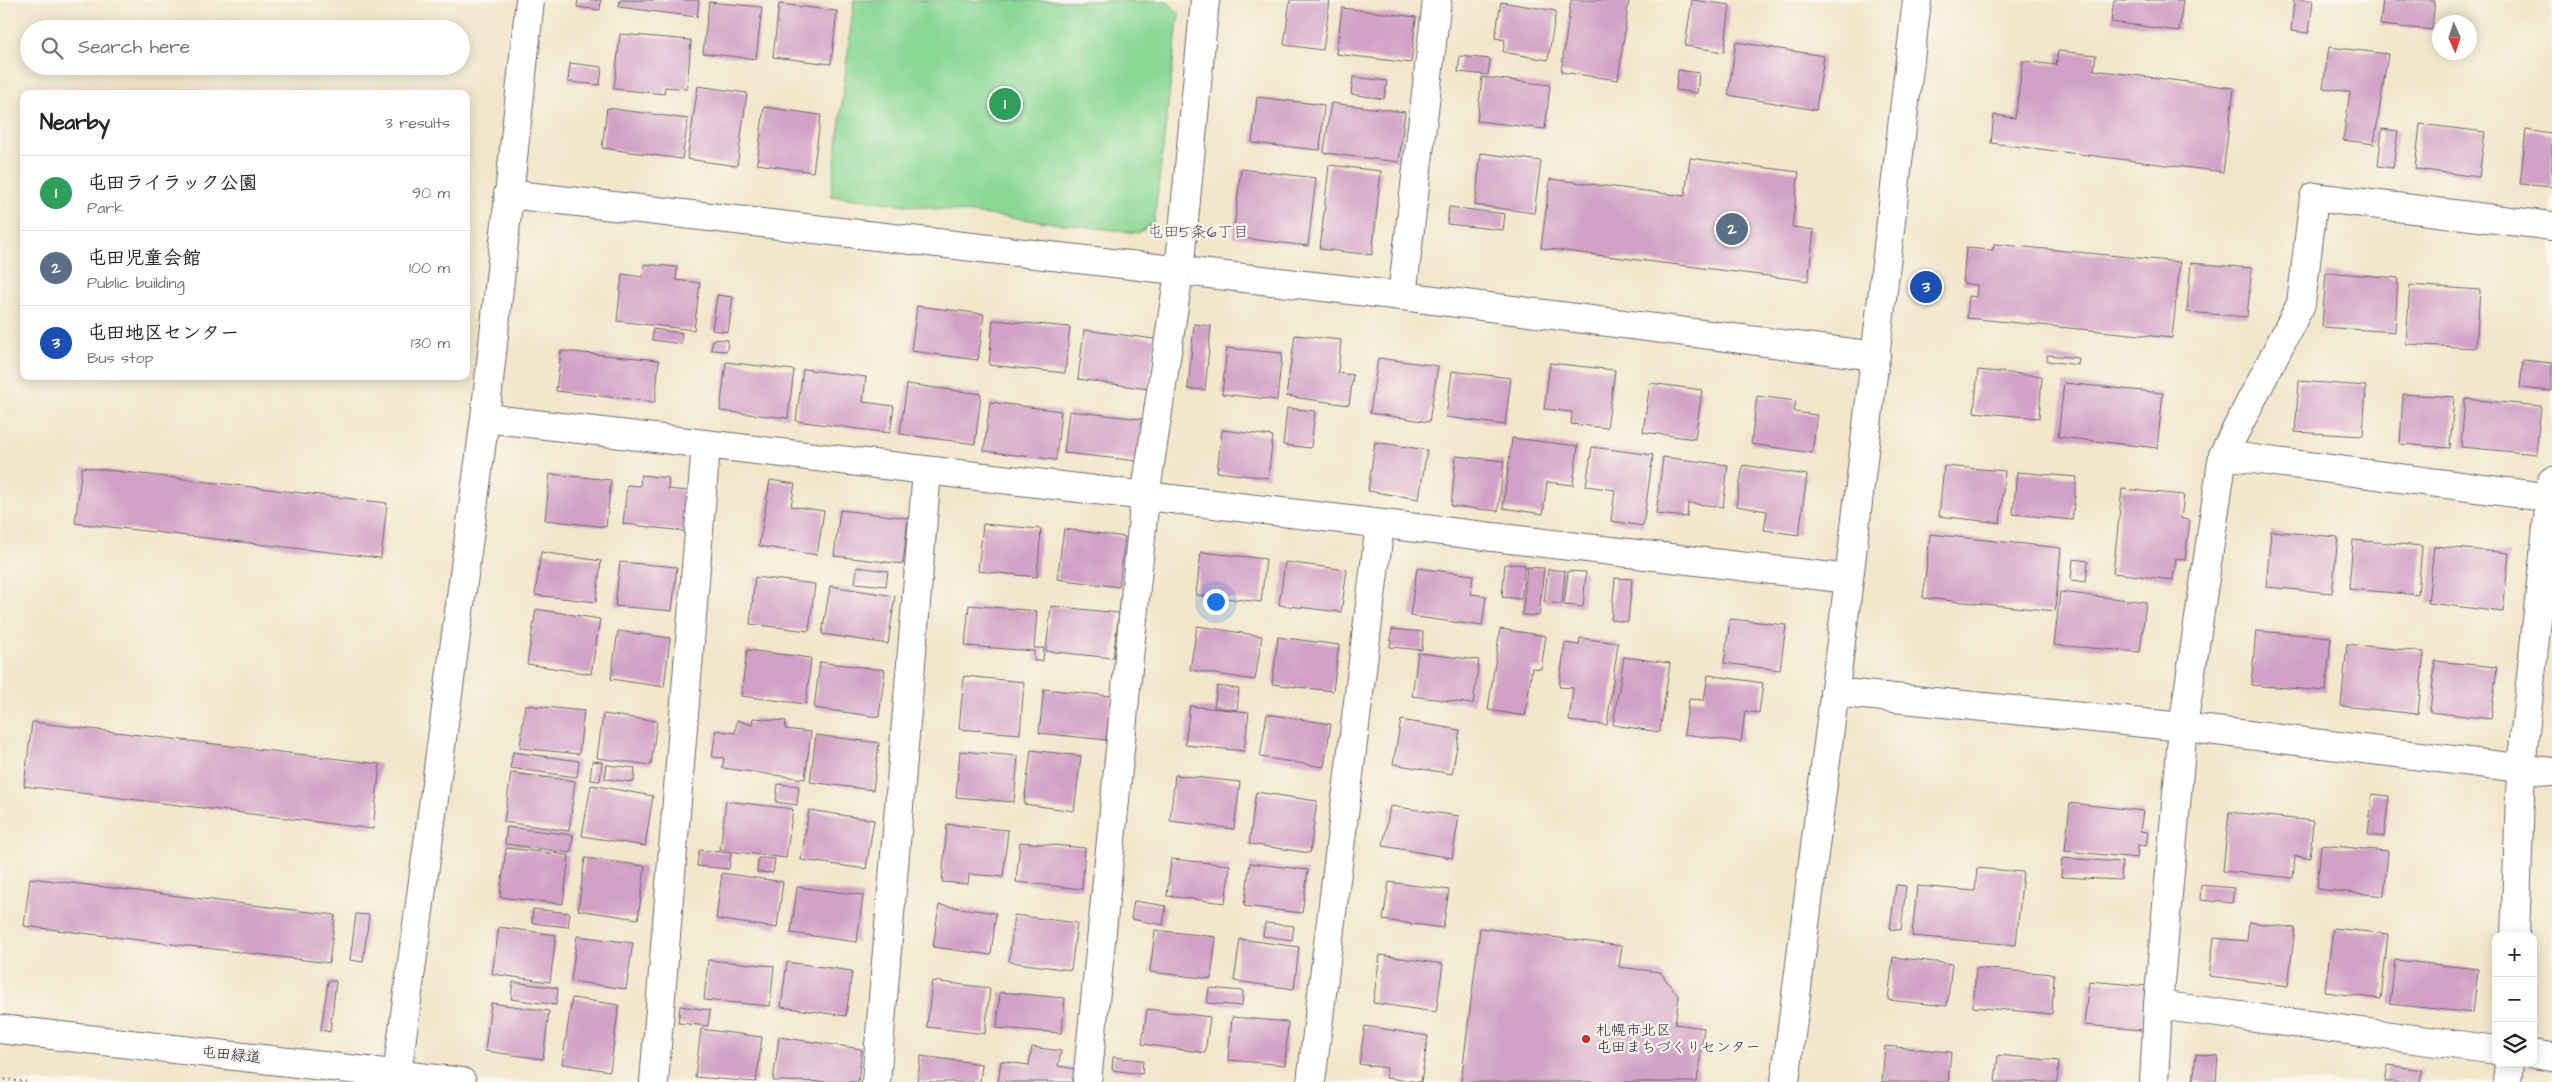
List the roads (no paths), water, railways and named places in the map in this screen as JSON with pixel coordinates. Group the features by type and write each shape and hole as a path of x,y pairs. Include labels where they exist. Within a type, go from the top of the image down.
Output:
{"street":[{"path":"396,1078 485,418 530,0"},
{"path":"1087,1082 1146,497 1179,272 1205,0"},
{"path":"1402,296 1437,0"},
{"path":"1785,1082 1849,579 1917,0"},
{"path":"508,194 1402,296 1876,356"},
{"path":"2154,1082 2158,1005 2183,727 2223,455 2301,304 2314,197 2552,226"},
{"path":"485,418 1849,579"},
{"path":"654,1082 706,445"},
{"path":"2223,455 2551,492 2521,768 2515,932"},
{"path":"876,1082 927,471"},
{"path":"1311,1082 1380,524"},
{"path":"1834,692 2183,727 2552,772"},
{"path":"2158,1005 2492,1049"},
{"name":"屯田緑道","path":"0,1029 396,1078 462,1082"},
{"path":"2537,1055 2552,1057"},
{"path":"2507,1082 2509,1067"}],"place":[{"name":"屯田ライラック公園","path":"1005,104"},
{"name":"屯田児童会館","path":"1732,229"},
{"name":"屯田地区センター","path":"1926,287"},
{"name":"札幌市北区 屯田まちづくりセンター","path":"1586,1039"}],"district":[{"name":"屯田5条6丁目","path":"1198,232"}]}
